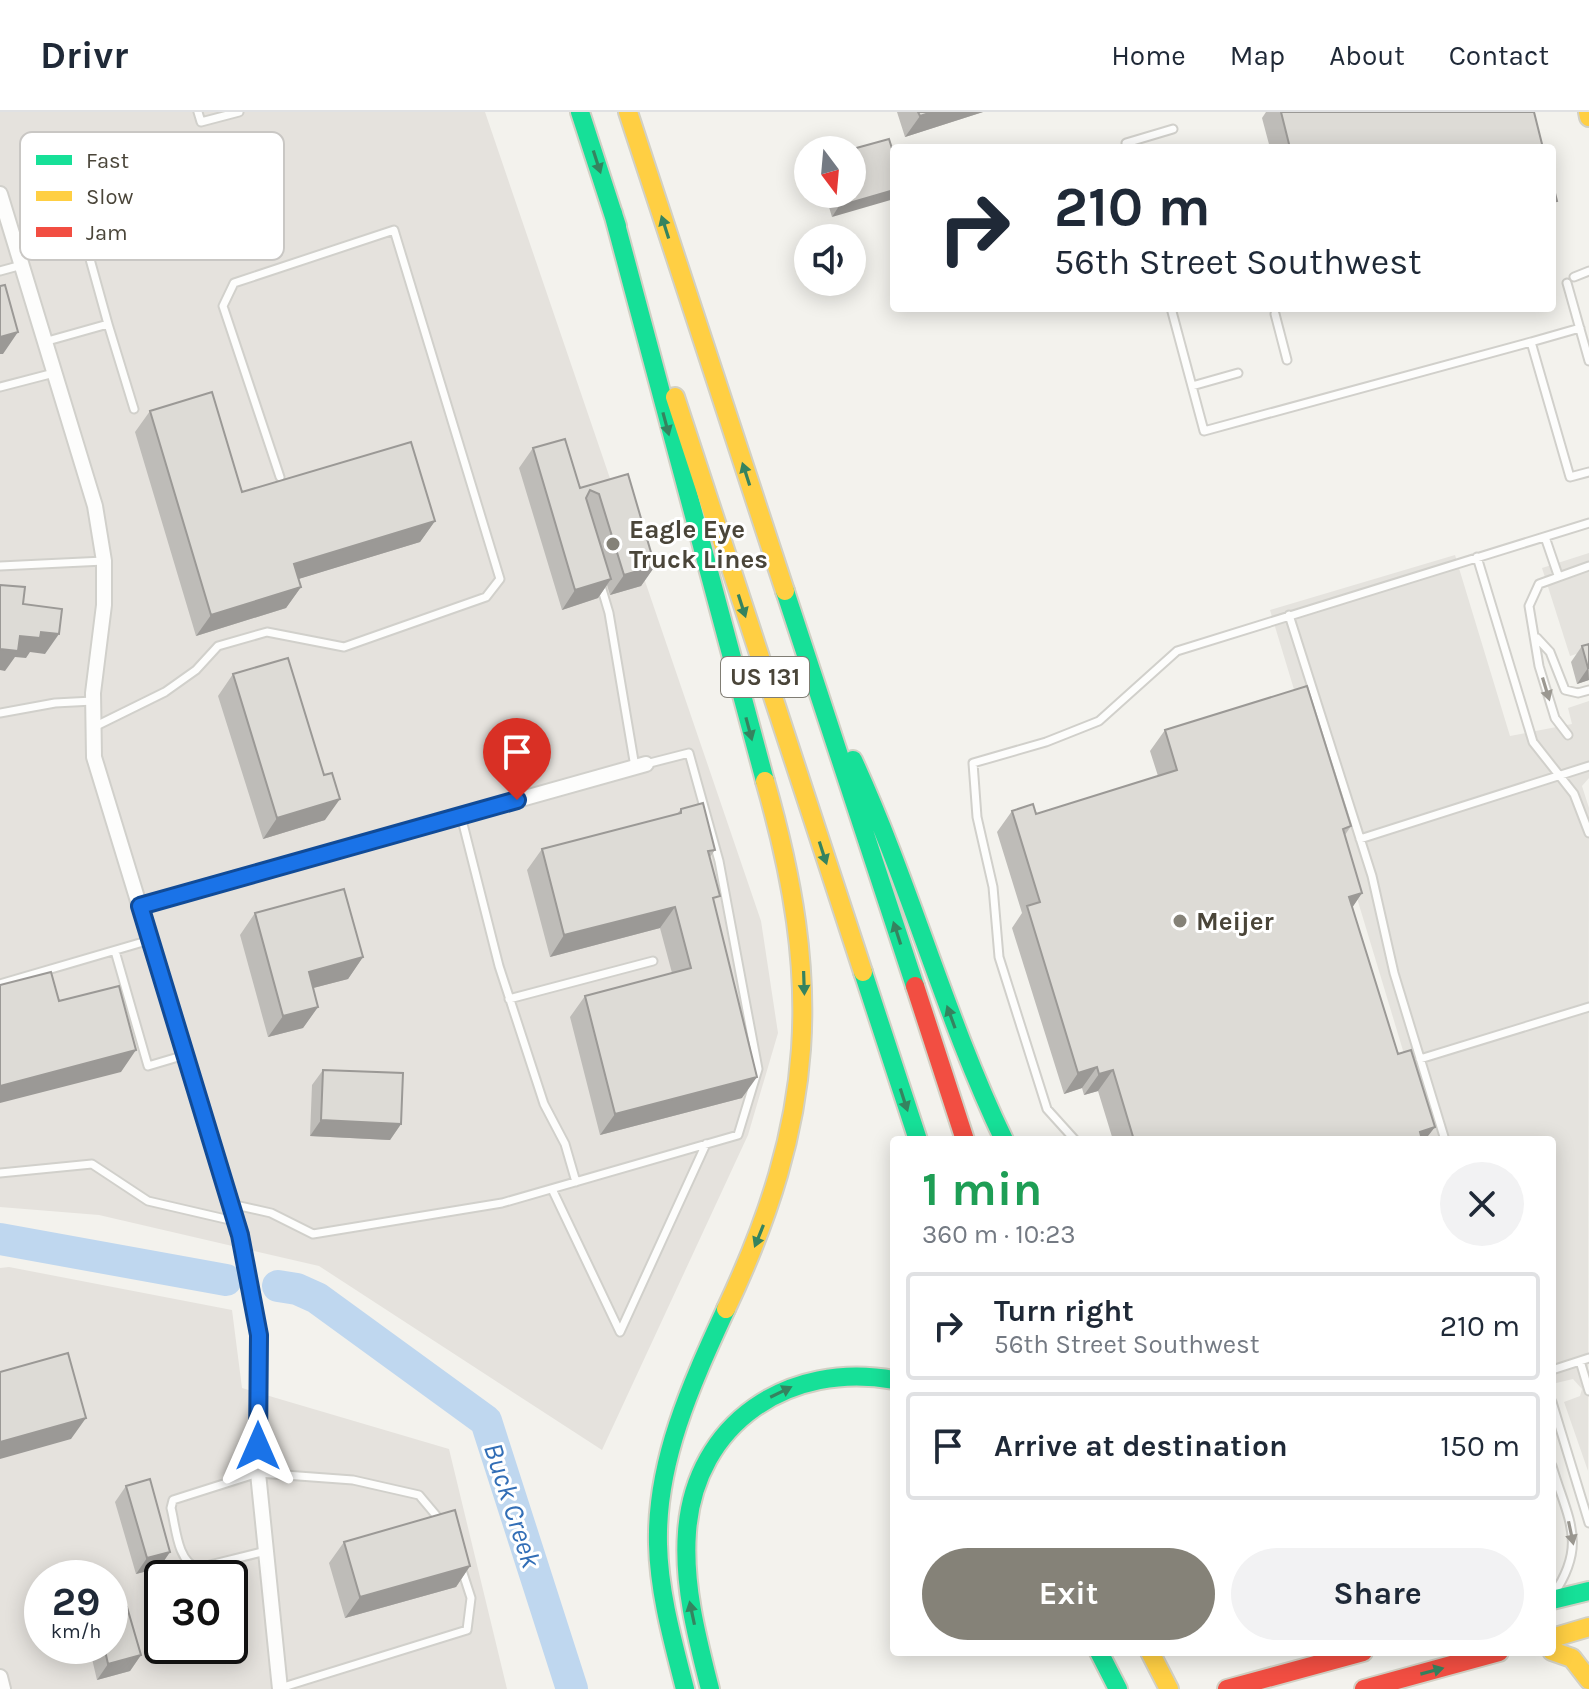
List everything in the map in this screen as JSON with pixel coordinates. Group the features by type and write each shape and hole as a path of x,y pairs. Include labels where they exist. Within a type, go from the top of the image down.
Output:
{"main road":[{"name":"US 131","path":"580,112 917,1136"},
{"name":"US 131","path":"628,112 964,1136"},
{"path":"613,213 684,492 784,858 804,966 805,1020 800,1081 781,1178 751,1255 685,1397 663,1474 658,1523 660,1567 666,1612 685,1689"},
{"path":"815,681 879,815 954,1028 1002,1136"},
{"path":"710,1689 689,1599 685,1559 694,1491 707,1456 749,1410 798,1383 857,1375 890,1379"},
{"path":"1556,1598 1589,1591"},
{"path":"1556,1637 1589,1627"},
{"path":"1556,1652 1572,1658 1589,1680"},
{"path":"1101,1656 1121,1689"},
{"path":"1110,1656 1121,1689"},
{"path":"1151,1656 1167,1689"},
{"path":"1235,1687 1348,1656"},
{"path":"1364,1689 1484,1656"}],"street":[{"path":"0,194 20,259"},
{"path":"20,260 95,506 104,561 104,605 93,701 94,757 236,1221 259,1335 258,1473 280,1688"},
{"path":"140,906 640,766"},
{"path":"0,1677 3,1689"}],"lane":[{"path":"198,112 201,122 239,112"},
{"path":"1126,144 1173,129"},
{"path":"94,727 165,692 196,670 218,646 267,632 344,647 486,597 500,579 394,230 234,283 223,306 280,477"},
{"path":"90,260 134,409"},
{"path":"0,271 22,265"},
{"path":"1574,277 1588,273"},
{"path":"1567,283 1589,361"},
{"path":"1172,312 1204,431 1580,328"},
{"path":"1275,314 1287,360"},
{"path":"44,342 108,324"},
{"path":"1531,342 1570,477 1589,472"},
{"path":"0,387 56,372"},
{"path":"1192,386 1238,373"},
{"path":"1071,1136 1047,1109 999,957 993,887 977,817 973,763 1046,742 1099,721 1177,651 1589,523"},
{"path":"1545,537 1558,575"},
{"path":"1477,557 1533,742 1574,794 1587,820 1589,833"},
{"path":"0,566 104,561"},
{"path":"1568,735 1555,718 1539,666 1530,599 1539,584 1589,566"},
{"path":"231,1204 271,1213 313,1234 502,1203 738,1135 758,1069 719,861 689,753 640,766 609,613 596,571"},
{"path":"1289,615 1360,839 1444,1136"},
{"path":"1537,638 1550,652 1562,687 1573,693 1589,690"},
{"path":"0,713 55,703 93,701"},
{"path":"1360,839 1589,766"},
{"path":"461,816 509,999 544,1104 565,1144 576,1182"},
{"path":"0,984 150,940"},
{"path":"115,951 148,1066 186,1055"},
{"path":"509,999 653,961"},
{"path":"1420,1059 1589,1007"},
{"path":"552,1189 620,1332 706,1144"},
{"path":"0,1173 92,1164 148,1201 236,1221"},
{"path":"1556,1369 1589,1358"},
{"path":"1580,1361 1589,1391"},
{"path":"1556,1415 1589,1523"},
{"path":"266,1551 198,1568 190,1566 184,1559 171,1508 173,1500 258,1473 353,1480 419,1495 450,1532"},
{"path":"1556,1480 1574,1543 1570,1569 1556,1592"},
{"path":"280,1688 467,1630 471,1598 458,1558"}],"shaded area":[{"path":"0,112 485,112 761,921 778,1033 748,1135 602,1450 319,1266 99,1215 0,1207"},
{"path":"1589,553 1589,650 1570,656 1542,568"},
{"path":"1455,555 1510,736 1572,724 1568,708 1589,701 1589,778 1582,786 1589,808 1588,1471 1564,1402 1580,1396 1582,1389 1573,1379 1556,1383 1556,1136 1429,1136 1270,610"},
{"path":"9,1267 232,1310 242,1388 449,1449 507,1689 0,1689 0,1268"}],"building":[{"path":"1281,112 1534,112 1542,144 1289,144"},
{"path":"889,139 891,144 890,191 866,198 866,145"},
{"path":"5,285 18,332 0,337 0,286"},
{"path":"212,392 242,492 411,442 435,521 294,564 301,587 211,615 150,411"},
{"path":"565,439 580,488 628,474 655,566 624,575 599,494 590,490 586,498 611,579 575,590 533,448"},
{"path":"0,585 25,587 23,604 62,609 59,634 41,632 40,638 20,636 18,651 0,649"},
{"path":"1589,644 1589,668 1588,668 1582,646"},
{"path":"288,658 324,775 332,773 340,799 277,818 233,674"},
{"name":"Meijer","path":"1307,686 1351,826 1343,829 1362,893 1349,897 1398,1054 1411,1050 1435,1127 1420,1132 1421,1136 1133,1136 1113,1070 1099,1074 1097,1067 1078,1073 1027,906 1040,902 1012,811 1033,804 1036,814 1177,770 1165,730"},
{"path":"703,803 715,850 708,851 720,896 713,898 757,1077 615,1114 585,996 691,968 675,907 564,935 542,849 681,813 681,809"},
{"path":"344,889 363,957 309,972 318,1007 283,1016 255,913"},
{"path":"51,972 59,1001 119,986 136,1050 0,1086 0,985"},
{"path":"323,1070 403,1073 401,1124 321,1120"},
{"path":"68,1353 86,1418 0,1442 0,1372"},
{"path":"150,1479 170,1552 147,1558 126,1486"},
{"path":"455,1510 470,1566 360,1597 344,1542"},
{"path":"128,1610 141,1655 128,1659"}],"waterway":[{"name":"Buck Creek","path":"0,1239 226,1280"},
{"name":"Buck Creek","path":"278,1286 297,1289 317,1298 486,1421 572,1689"}],"traffic: fast":[{"path":"580,112 617,226"},
{"path":"613,213 765,781"},
{"path":"785,591 915,986"},
{"path":"853,760 1002,1136"},
{"path":"863,972 917,1136"},
{"path":"685,1689 661,1581 659,1513 663,1482 678,1423 726,1309"},
{"path":"710,1689 692,1611 686,1552 694,1493 708,1459 729,1431 754,1408 785,1391 819,1380 856,1377 890,1380"},
{"path":"1556,1599 1589,1591"},
{"path":"1101,1656 1118,1689"}],"traffic: slow":[{"path":"628,112 785,591"},
{"path":"1588,112 1589,117"},
{"path":"675,397 863,972"},
{"path":"726,1309 756,1240 778,1174 793,1111 801,1049 802,986 796,922 784,854 765,781"},
{"path":"1556,1637 1589,1627"},
{"path":"1556,1652 1572,1658 1589,1680"},
{"path":"1152,1656 1169,1689"}],"traffic: jam":[{"path":"915,986 964,1136"},
{"path":"1227,1689 1348,1656"},
{"path":"1364,1689 1484,1656"}],"place":[{"name":"Eagle Eye Truck Lines","path":"613,544"},
{"name":"Meijer","path":"1180,921"}],"route":[{"path":"258,1446 259,1335 240,1235 140,906 517,800"}]}
